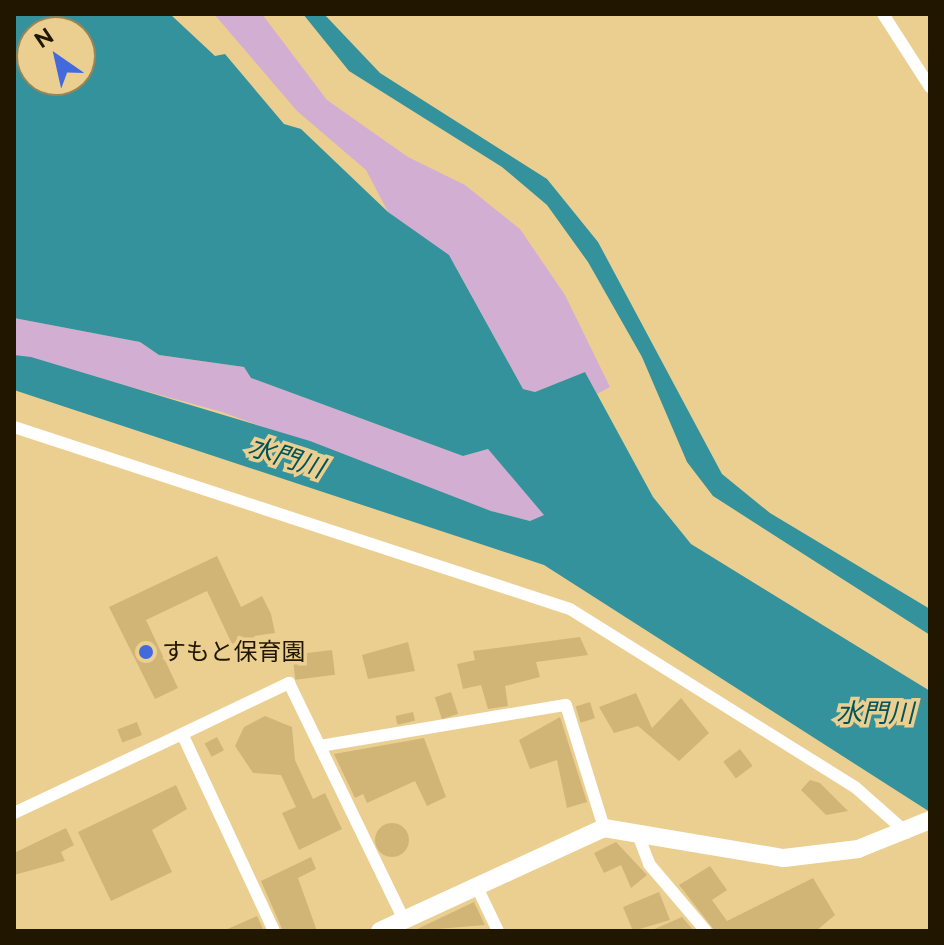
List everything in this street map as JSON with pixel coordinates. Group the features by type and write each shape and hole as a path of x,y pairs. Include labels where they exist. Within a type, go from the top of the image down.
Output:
{"street":[{"path":"883,14 930,87"},
{"path":"14,427 570,609 855,787 907,833"},
{"path":"14,813 289,683 404,920"},
{"path":"320,746 566,705 607,817 604,828"},
{"path":"182,734 274,931"},
{"path":"380,931 604,828 784,858 833,854 907,833 930,820"},
{"path":"637,832 649,864 706,931"},
{"path":"476,885 498,931"}],"shaded area":[{"path":"214,14 262,14 327,100 408,157 465,185 520,229 565,295 610,387 597,394 585,372 535,392 523,389 453,262 388,212 366,170 297,111"},
{"path":"14,318 140,342 159,355 244,367 251,378 463,456 488,449 545,515 530,521 491,511 222,412 14,355"}],"water":[{"name":"水門川","path":"14,14 170,14 215,56 225,54 284,124 301,129 388,212 449,255 523,389 535,392 585,372 653,497 691,544 930,691 930,812 544,565 14,390 14,355 31,357 310,441 491,511 530,521 544,515 488,449 463,456 251,378 244,367 159,355 140,342 14,318"},
{"path":"303,14 324,14 380,73 547,179 598,242 722,474 770,513 930,609 930,635 713,496 687,462 642,357 588,262 547,205 502,167 349,71"}],"building":[{"path":"217,556 241,607 262,596 271,614 275,633 254,636 265,659 255,664 242,639 232,644 207,591 146,620 178,688 155,699 109,607"},
{"path":"580,637 588,655 536,662 540,677 505,686 508,706 488,709 481,685 463,689 457,664 475,660 473,651"},
{"path":"408,642 415,671 368,679 362,655"},
{"path":"332,650 335,675 295,680 292,655"},
{"path":"451,692 458,714 442,719 435,697"},
{"path":"636,693 652,728 681,698 709,733 679,761 638,726 614,733 599,707"},
{"path":"590,702 595,718 581,723 576,706"},
{"path":"413,712 415,721 397,725 395,716"},
{"path":"265,716 292,727 295,760 313,799 325,793 342,829 299,850 282,813 296,807 281,775 253,773 235,746 244,727"},
{"path":"560,717 587,802 567,808 557,760 530,769 519,740"},
{"path":"137,722 142,735 122,743 117,730"},
{"path":"217,737 224,750 212,757 205,744"},
{"path":"424,738 446,797 427,806 415,781 367,803 363,794 355,798 334,754"},
{"path":"740,749 753,766 736,778 723,762"},
{"path":"810,780 820,783 848,811 826,815 801,790"},
{"path":"176,785 187,809 152,830 172,872 111,901 78,832"},
{"path":"392,823 404,828 409,840 404,852 392,857 380,852 375,840 380,828"},
{"path":"66,828 74,845 61,852 65,861 14,875 14,853"},
{"path":"616,842 647,875 631,888 621,865 604,873 594,853"},
{"path":"311,857 316,869 298,878 317,931 283,931 261,881"},
{"path":"710,866 727,890 712,900 727,921 813,878 835,915 816,931 715,931 679,885"},
{"path":"659,892 670,920 633,931 623,907"},
{"path":"474,902 485,925 413,931 453,912"},
{"path":"257,916 264,931 223,931"},
{"path":"682,917 694,931 650,931"}],"place":[{"name":"すもと保育園","path":"146,652"}]}
